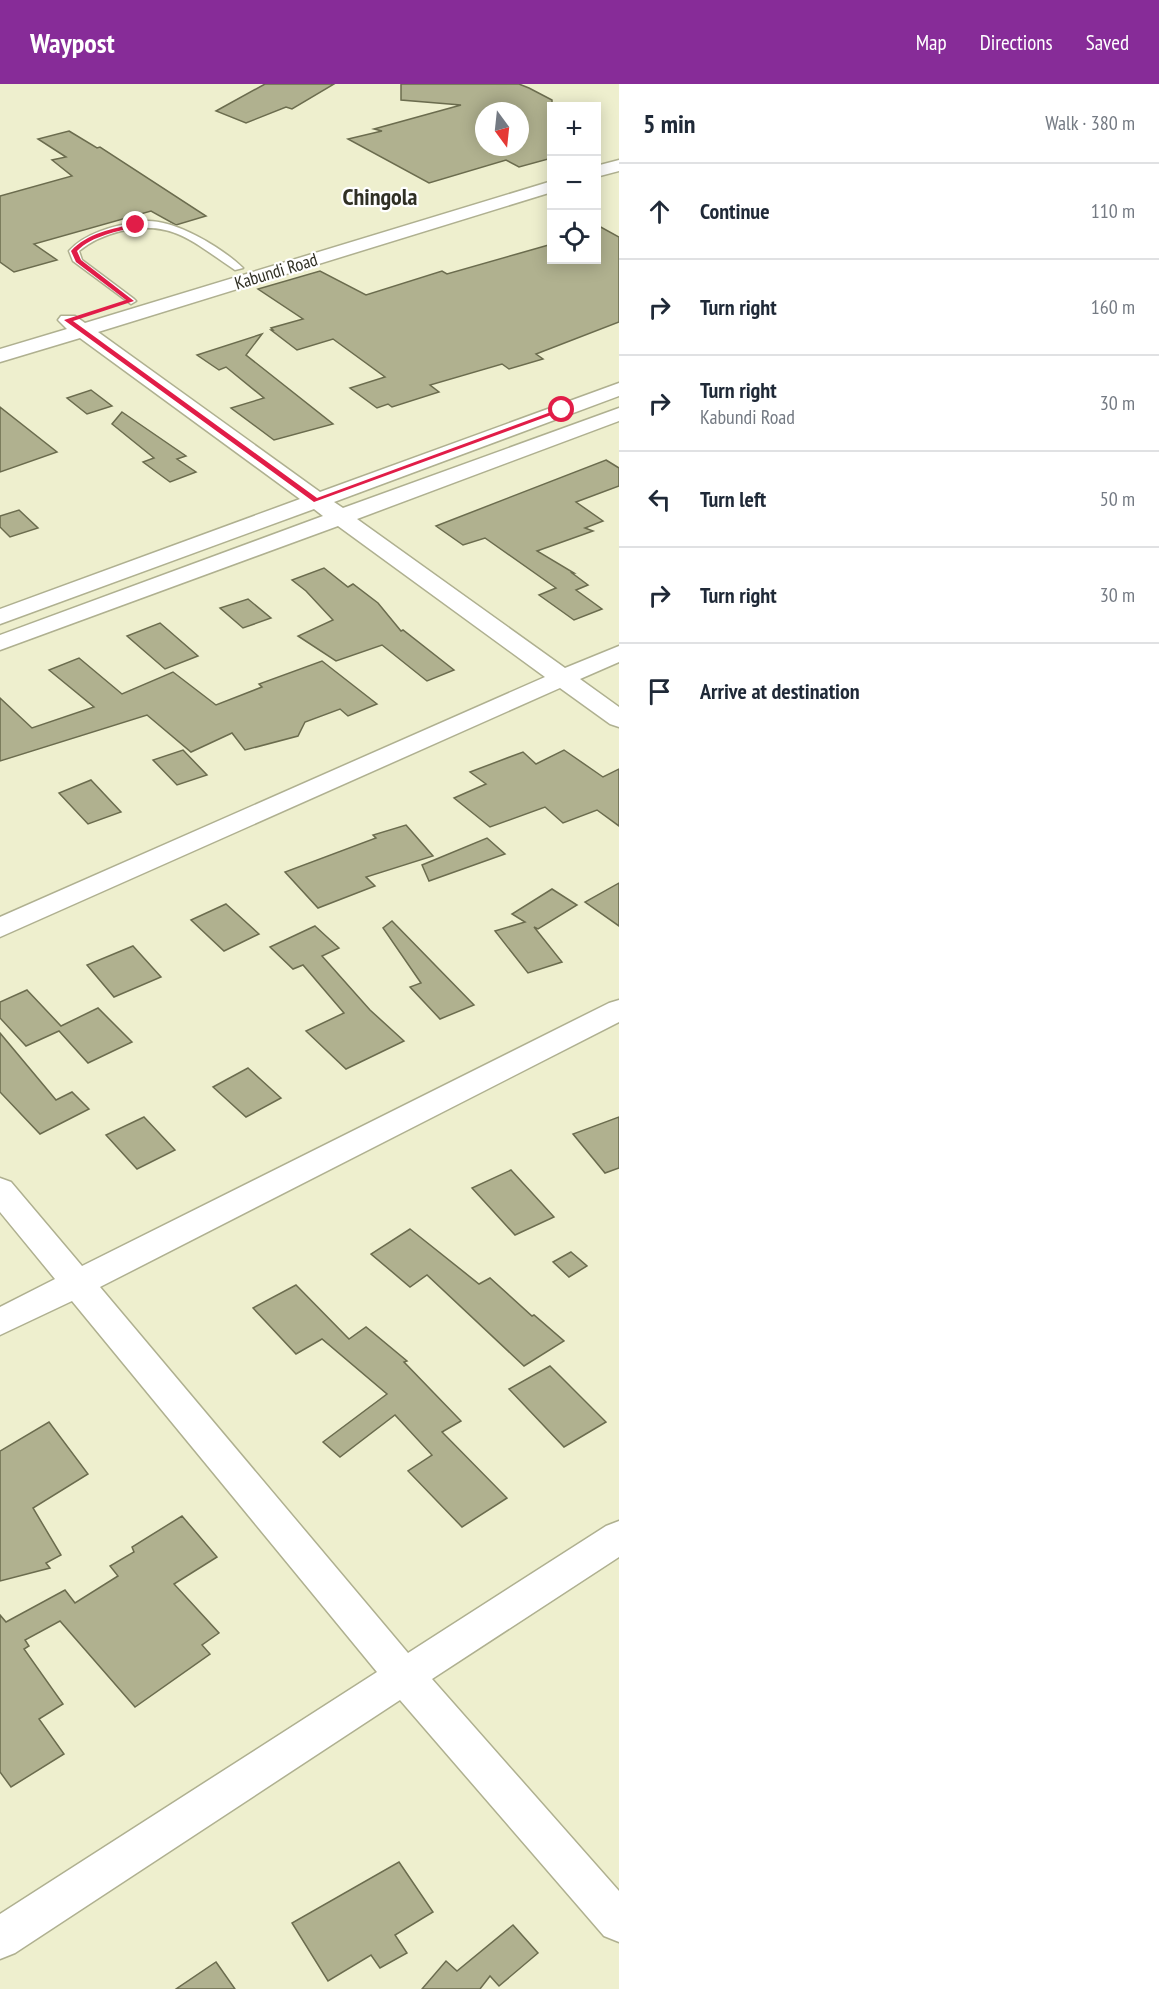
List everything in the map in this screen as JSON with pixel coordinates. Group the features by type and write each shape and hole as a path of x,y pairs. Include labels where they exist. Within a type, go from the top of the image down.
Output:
{"street":[{"path":"601,158 619,152"},
{"path":"601,171 619,165"},
{"name":"Kabundi Road","path":"0,356 131,301 238,268 306,255 547,174"},
{"name":"Kabundi Road","path":"0,342 75,326 306,255 547,187"},
{"path":"75,326 619,718"},
{"path":"2,616 619,389"},
{"path":"562,410 587,426"},
{"path":"0,643 619,414"},
{"path":"2,616 25,634"},
{"path":"0,928 619,653"},
{"path":"0,1322 75,1282 619,1010"},
{"path":"0,1190 404,1677 619,1922"},
{"path":"0,1938 619,1537"}],"lane":[{"path":"131,301 78,261 74,251 82,243 102,234 136,225 158,224 182,233 238,268"}],"building":[{"path":"265,84 334,84 292,109 286,107 246,123 216,111"},
{"path":"401,84 519,84 529,88 552,100 552,102 547,102 547,159 519,167 506,160 429,183 348,139 382,131 374,129 461,105 401,100"},
{"path":"69,131 97,148 100,147 206,216 176,225 151,211 34,244 57,260 14,272 0,262 0,196 72,176 52,160 66,157 38,139"},
{"path":"601,227 619,237 619,322 536,354 543,359 509,369 502,364 430,385 439,392 392,407 388,404 377,408 350,388 385,377 333,339 297,350 271,328 303,319 258,289 320,271 366,295 442,271 447,274 547,245 547,264 601,264"},
{"path":"262,334 246,355 333,424 274,440 231,408 264,398 226,367 219,370 197,355"},
{"path":"91,390 112,406 87,414 67,398"},
{"path":"0,407 57,452 0,472"},
{"path":"122,412 186,456 177,459 196,472 170,482 143,462 154,458 112,424"},
{"path":"606,460 619,468 619,486 576,502 603,521 585,528 593,531 537,551 574,573 572,573 588,585 576,590 602,609 574,620 539,595 556,588 485,538 463,545 436,526"},
{"path":"19,510 38,528 10,537 0,527 0,516"},
{"path":"324,568 348,587 353,584 378,603 401,631 403,630 454,670 427,681 382,645 336,661 298,636 333,620 306,591 292,580"},
{"path":"248,599 271,618 243,628 220,608"},
{"path":"160,623 198,656 165,669 127,636"},
{"path":"79,658 122,694 173,672 216,705 262,687 259,684 322,661 377,704 348,716 340,709 305,722 298,736 245,750 232,733 191,752 147,715 0,761 0,698 32,728 94,707 49,670"},
{"path":"183,750 207,775 177,785 153,760"},
{"path":"564,750 603,777 619,769 619,826 597,810 563,823 545,807 490,827 454,798 486,784 470,772 523,752 536,764"},
{"path":"91,780 121,812 88,824 59,793"},
{"path":"406,825 433,856 366,877 375,886 318,908 285,872 376,838 373,835"},
{"path":"487,838 505,854 429,881 422,865"},
{"path":"619,883 619,926 585,902"},
{"path":"552,889 577,905 538,929 534,927 562,962 528,973 495,931 525,922 512,914"},
{"path":"226,904 259,934 224,951 191,920"},
{"path":"392,921 474,1005 440,1019 410,987 421,983 383,928"},
{"path":"315,926 339,948 322,956 370,1010 404,1041 346,1069 306,1031 344,1013 303,965 293,969 270,947"},
{"path":"133,946 161,977 114,997 87,965"},
{"path":"27,990 61,1026 98,1008 132,1042 88,1063 59,1031 26,1046 0,1018 0,1002"},
{"path":"0,1033 56,1100 72,1092 89,1109 40,1134 0,1092"},
{"path":"248,1068 281,1098 246,1117 213,1087"},
{"path":"144,1117 175,1150 137,1169 106,1135"},
{"path":"619,1117 619,1168 605,1173 573,1134"},
{"path":"511,1170 554,1217 515,1235 472,1188"},
{"path":"410,1229 479,1284 490,1278 564,1341 524,1366 427,1275 410,1287 371,1254"},
{"path":"571,1252 587,1266 569,1277 553,1262"},
{"path":"296,1285 349,1339 366,1327 407,1361 404,1362 461,1421 442,1432 507,1498 462,1527 408,1471 432,1455 395,1415 340,1457 323,1442 387,1394 322,1339 296,1354 253,1308"},
{"path":"550,1366 606,1422 564,1447 509,1389"},
{"path":"49,1422 88,1474 33,1508 61,1555 46,1563 50,1568 0,1581 0,1451"},
{"path":"182,1516 217,1557 174,1584 219,1633 202,1645 210,1654 135,1707 60,1621 25,1640 29,1646 24,1649 63,1704 39,1719 64,1754 11,1787 0,1772 0,1615 6,1622 65,1590 75,1603 118,1576 110,1566 134,1552 132,1547"},
{"path":"399,1862 433,1912 395,1935 407,1953 380,1968 371,1955 328,1981 292,1923"},
{"path":"513,1925 538,1953 499,1986 490,1976 480,1989 422,1989 446,1961 457,1971"},
{"path":"216,1962 235,1989 176,1989"}],"district":[{"name":"Chingola","path":"380,196"}],"route":[{"path":"136,225 102,234 82,243 74,251 78,261 131,301 68,320 317,500 562,410"}]}
